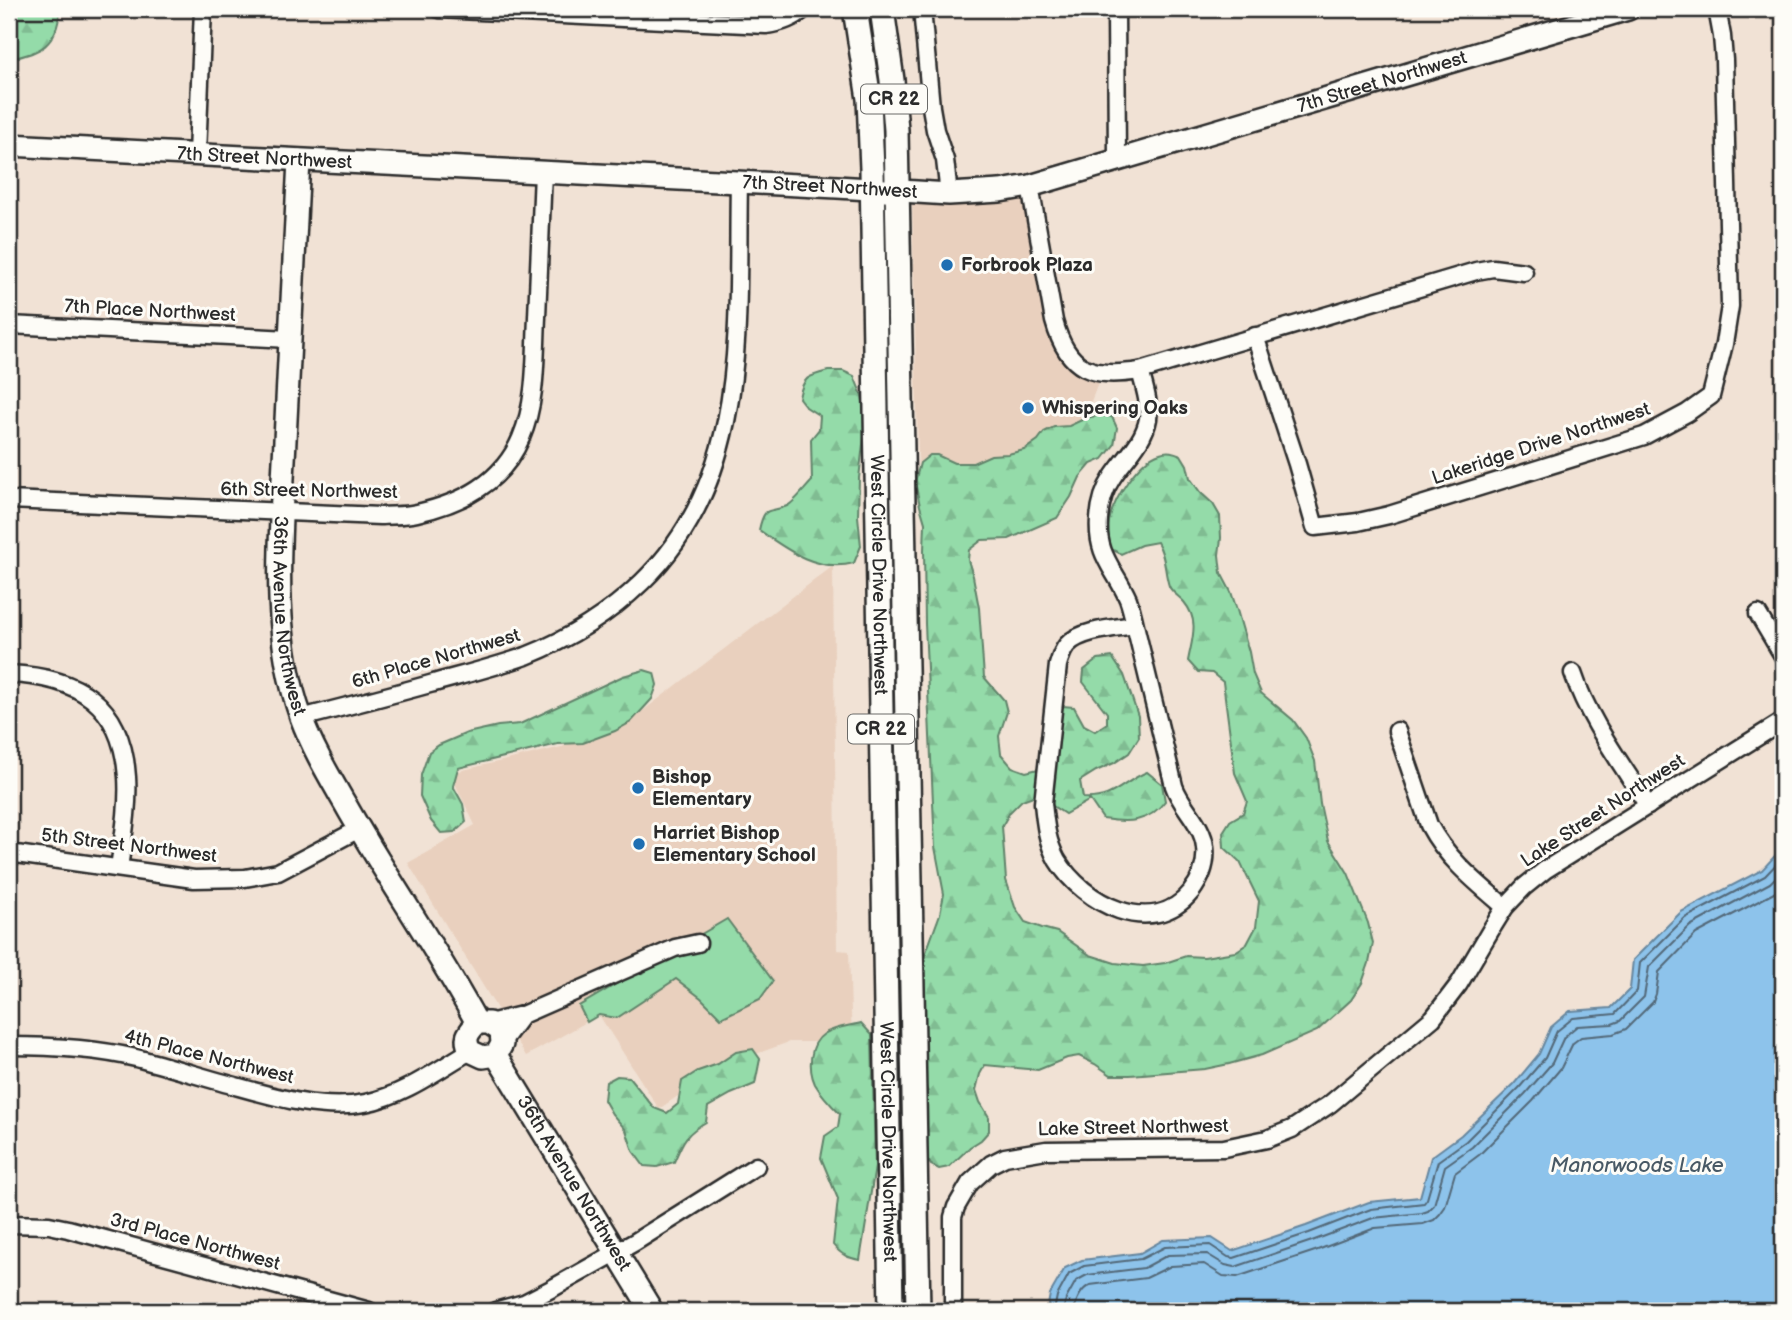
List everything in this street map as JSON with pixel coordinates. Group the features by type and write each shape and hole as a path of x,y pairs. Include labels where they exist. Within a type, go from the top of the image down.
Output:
{"main road":[{"name":"West Circle Drive Northwest","path":"855,9 869,99 872,189 891,1311"},
{"name":"West Circle Drive Northwest","path":"882,9 895,106 918,1311"}],"street":[{"path":"197,154 203,9"},
{"path":"439,9 766,25 792,18 804,9"},
{"path":"922,9 931,107 945,160 949,194"},
{"path":"1116,9 1117,160"},
{"name":"7th Street Northwest","path":"9,145 949,194 1000,191 1030,186 1628,9"},
{"name":"Lakeridge Drive Northwest","path":"1255,336 1315,527 1359,522 1389,515 1609,448 1656,430 1703,402 1711,396 1730,306 1724,60 1717,9"},
{"name":"36th Avenue Northwest","path":"299,160 279,603 292,689 312,746 359,829 457,986 483,1023 500,1031 499,1048 652,1311"},
{"name":"6th Street Northwest","path":"9,500 380,516 415,514 472,494 492,480 509,460 521,438 528,416 535,358 543,172"},
{"name":"6th Place Northwest","path":"302,718 490,668 528,655 567,638 596,620 629,595 660,563 694,516 714,468 726,426 736,338 739,182"},
{"path":"1030,186 1059,337 1076,362 1094,372 1120,374 1140,371 1476,271 1493,268 1524,272"},
{"name":"7th Place Northwest","path":"9,325 289,339"},
{"path":"1135,625 1078,636 1067,644 1061,654 1043,803 1049,841 1056,858 1077,886 1108,906 1133,913 1154,914 1167,911 1189,895 1203,872 1205,848 1202,834 1176,792 1135,625 1129,601 1103,554 1098,522 1102,501 1111,480 1137,444 1146,425 1148,406 1140,371"},
{"path":"1758,614 1783,656"},
{"path":"1573,673 1590,711 1648,806"},
{"path":"9,674 47,679 73,687 95,699 118,731 127,777 119,868"},
{"name":"Lake Street Northwest","path":"953,1311 953,1217 970,1183 991,1164 1005,1157 1046,1150 1233,1147 1267,1139 1293,1129 1330,1104 1433,1018 1459,984 1505,907 1524,887 1545,870 1783,721"},
{"path":"1397,731 1429,825 1436,837 1461,868 1505,907"},
{"name":"5th Street Northwest","path":"9,853 194,879 245,878 278,872 359,829"},
{"path":"522,1015 499,1048 483,1057 470,1051 466,1042 468,1032 483,1023 522,1015 675,948 698,943"},
{"name":"4th Place Northwest","path":"9,1046 67,1047 101,1051 285,1100 341,1105 386,1098 470,1051"},
{"path":"495,1311 524,1303 616,1252 756,1166"},
{"name":"3rd Place Northwest","path":"9,1224 68,1228 369,1311"}],"shaded area":[{"path":"1030,186 1059,337 1102,373 1078,435 919,497 912,192"},
{"name":"Harriet Bishop Elementary School","path":"833,566 837,950 849,951 852,1042 789,1042 720,1067 659,1109 599,1015 526,1056 408,863 475,825 450,773 562,747 640,713"}],"green space":[{"path":"9,9 59,9 58,22 51,39 30,54 9,59"},
{"path":"828,371 843,371 854,376 862,396 866,419 859,478 858,516 861,546 854,563 841,565 828,565 804,558 759,530 763,516 768,511 790,504 812,481 811,439 819,429 820,416 806,407 799,398 807,378"},
{"path":"1101,415 1112,417 1117,428 1114,445 1103,459 1091,464 1080,477 1057,518 1009,539 982,540 969,550 968,560 979,608 984,677 1004,700 1007,712 999,736 1001,754 1012,767 1026,772 1038,769 1055,752 1059,739 1059,713 1063,706 1074,707 1084,725 1095,731 1107,723 1107,713 1083,682 1084,670 1098,659 1112,657 1124,675 1138,716 1139,737 1129,753 1080,781 1083,798 1103,796 1147,772 1162,784 1165,801 1152,814 1137,820 1121,821 1103,819 1090,800 1065,814 1036,795 1022,800 1010,812 1002,826 1006,880 1015,907 1025,922 1057,932 1090,955 1115,963 1143,966 1186,956 1204,957 1235,952 1247,944 1256,927 1259,901 1240,862 1224,847 1223,832 1230,821 1243,813 1247,801 1235,773 1223,682 1212,673 1198,672 1188,661 1193,630 1192,616 1184,602 1169,586 1157,542 1141,545 1121,554 1109,548 1109,521 1128,481 1143,463 1160,453 1171,452 1181,455 1190,478 1220,516 1221,573 1237,610 1253,674 1261,693 1293,720 1306,738 1315,761 1328,841 1348,873 1368,923 1373,943 1369,963 1362,983 1351,1000 1317,1031 1262,1055 1229,1064 1205,1069 1130,1075 1111,1075 1079,1056 1038,1070 985,1065 976,1090 989,1117 989,1131 949,1167 939,1169 931,1165 925,1155 928,1092 922,1075 921,966 940,914 944,894 935,847 925,624 925,523 915,482 920,463 930,455 937,455 954,463 973,463 991,455 1024,450 1044,432 1054,427 1069,426"},
{"path":"644,670 654,673 657,685 652,699 631,722 583,743 558,744 458,768 453,786 463,804 466,822 455,832 441,833 431,821 420,796 421,775 429,752 467,733 520,724 623,676"},
{"path":"727,919 773,981 760,999 721,1018 676,979 617,1018 599,1015 587,1022 579,1006"},
{"path":"861,1023 872,1035 875,1167 860,1260 845,1256 833,1245 838,1199 821,1158 825,1136 838,1127 840,1114 815,1084 811,1057 815,1044 824,1034"},
{"path":"753,1049 760,1059 755,1084 708,1107 706,1122 693,1130 674,1162 657,1167 644,1166 633,1151 626,1130 604,1100 606,1082 617,1076 629,1077 654,1108 667,1113 678,1104 682,1081 736,1052"}],"water":[{"name":"Manorwoods Lake","path":"1783,847 1783,1311 1047,1311 1050,1294 1065,1268 1082,1260 1140,1253 1163,1240 1212,1238 1232,1251 1369,1202 1420,1197 1431,1157 1461,1135 1514,1084 1539,1054 1551,1027 1570,1011 1611,1008 1630,989 1633,960 1681,912 1762,870"}],"place":[{"name":"Forbrook Plaza","path":"947,265"},
{"name":"Whispering Oaks","path":"1028,408"},
{"name":"Bishop Elementary","path":"638,788"},
{"name":"Harriet Bishop Elementary School","path":"639,844"}]}
